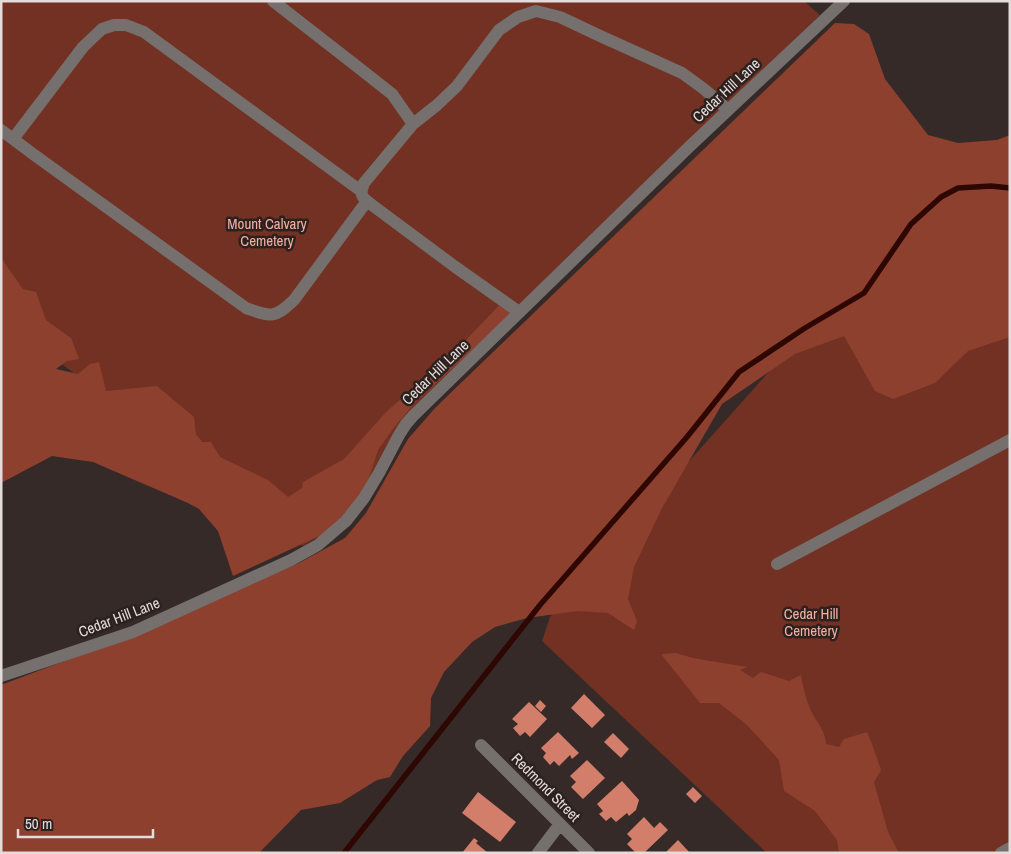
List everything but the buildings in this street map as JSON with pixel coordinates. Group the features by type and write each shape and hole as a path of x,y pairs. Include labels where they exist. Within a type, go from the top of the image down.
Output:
{"street":[{"path":"273,1 392,94 413,124"},
{"name":"Cedar Hill Lane","path":"1,676 132,632 291,560 318,545 346,521 364,498 399,435 413,416 728,110 844,1"},
{"path":"1,130 246,308 272,316 282,311 294,300 364,196 364,183 413,124 457,86 500,30 518,17 536,12 560,17 682,73 704,88 728,110"},
{"path":"13,139 83,47 102,30 114,25 126,25 144,32 364,196 454,266 519,312"},
{"path":"777,564 1010,440"},
{"name":"Redmond Street","path":"480,745 589,853"},
{"path":"538,853 560,824"},
{"path":"1001,853 1010,848"}],"green space":[{"name":"Mount Calvary Cemetery","path":"1,1 804,1 820,15 415,409 365,489 328,531 303,546 1,318"},
{"name":"Cedar Hill Cemetery","path":"1010,239 1010,853 767,853 542,641 550,617 783,356"}],"shaded area":[{"path":"835,23 854,24 869,34 885,79 928,135 958,143 997,140 1010,135 1010,337 968,351 935,383 893,399 875,391 844,336 795,354 722,404 661,510 634,567 628,599 637,621 634,630 608,613 578,611 527,618 495,627 472,642 444,672 431,698 430,726 403,756 390,777 377,780 340,803 301,810 259,853 1,853 1,685 96,649 299,563 345,538 366,513 408,439 436,407"},
{"path":"1,258 23,289 36,292 46,320 71,338 79,359 67,361 56,369 78,374 90,364 99,362 106,391 157,386 194,417 196,434 202,442 211,442 220,457 268,480 288,497 302,488 303,482 344,459 387,411 451,356 502,302 515,310 414,404 378,450 364,493 328,532 233,576 218,531 199,509 93,462 52,456 1,483"},
{"path":"676,653 693,658 747,667 740,670 753,678 761,672 789,681 801,675 808,702 813,715 823,731 826,744 839,747 844,739 867,732 881,770 874,782 888,832 899,853 839,853 837,840 815,811 784,791 779,760 747,725 719,703 700,703 661,654"}],"waterway":[{"path":"344,853 540,605 687,437 739,372 805,328 864,293 911,224 941,197 958,188 991,186 1010,188"}]}
